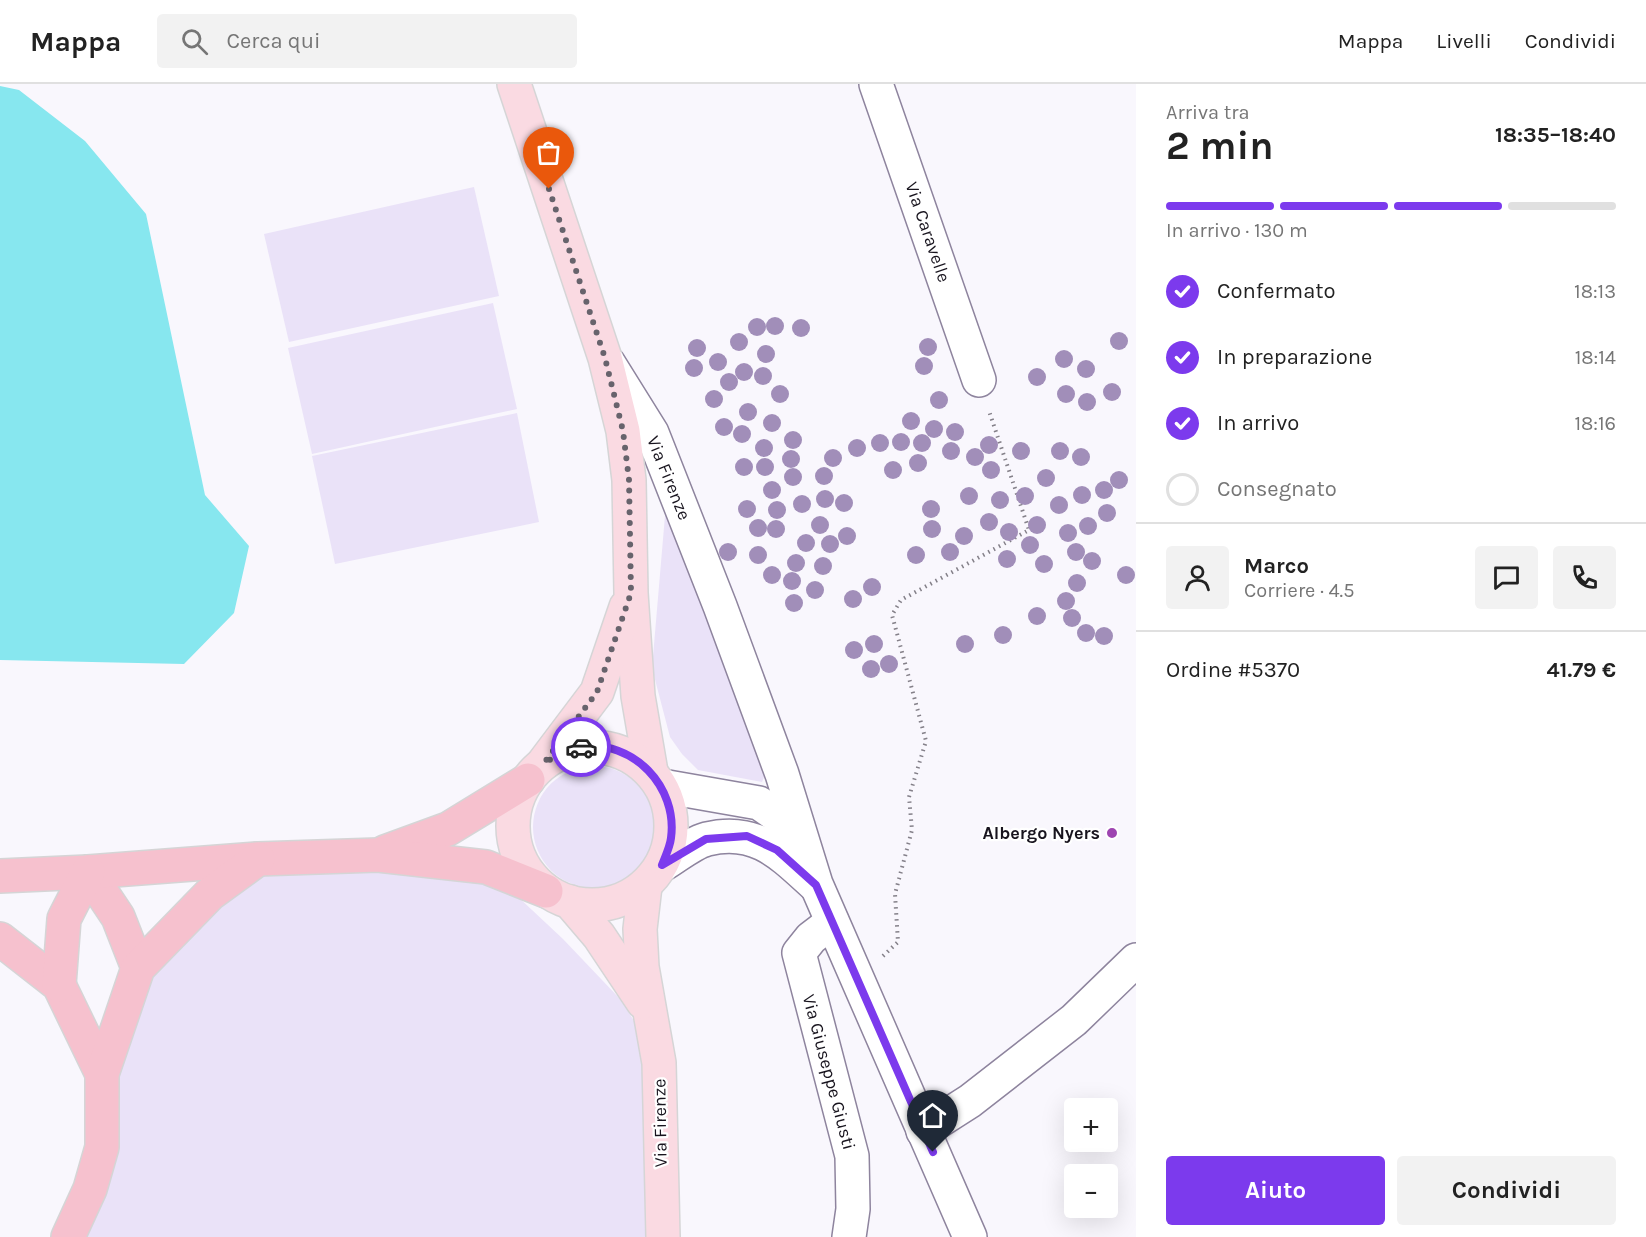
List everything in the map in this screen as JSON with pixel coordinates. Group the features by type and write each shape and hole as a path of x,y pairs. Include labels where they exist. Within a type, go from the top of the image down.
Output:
{"highway":[{"path":"378,855 448,828 536,771"},
{"path":"0,876 258,859 378,855 486,867 558,897"},
{"path":"68,1237 90,1189 102,1147 102,1074 138,968 210,894 258,859"},
{"path":"88,872 118,917 138,968"},
{"path":"59,986 64,919 88,872"},
{"path":"0,939 59,986 102,1074"}],"main road":[{"path":"514,84 605,358"},
{"name":"Via Firenze","path":"605,358 623,431 629,480 631,593 638,696 656,779"},
{"name":"Via Firenze","path":"536,771 597,692 631,593"},
{"path":"599,747 627,754 656,779 671,812 671,839 654,875 623,900 597,906 558,897 525,868 514,839 515,808 536,771 570,749 599,747"},
{"name":"Via Firenze","path":"654,875 640,930 649,1011 659,1063 663,1237"},
{"name":"Via Firenze","path":"558,897 599,936 649,1011"}],"street":[{"name":"Via Caravelle","path":"876,84 979,380"},
{"name":"Via Firenze","path":"605,358 652,433 778,762 816,885 856,981 970,1237"},
{"path":"656,779 759,803 798,830"},
{"path":"654,875 706,839 747,836 777,850 816,885"},
{"name":"Via Giuseppe Giusti","path":"832,922 811,938 799,952 852,1156 853,1209 849,1237"},
{"path":"923,1131 970,1101 1074,1020 1136,960"}],"path":[{"path":"856,981 898,942 895,894 912,830 909,797 926,741 892,615 901,600 1029,530 979,380"}],"shaded area":[{"path":"474,187 499,296 289,342 264,234"},
{"path":"493,303 517,409 312,454 288,348"},
{"path":"517,413 539,522 335,564 312,456"},
{"path":"666,504 767,770 762,782 698,770 682,754 670,737 652,668"},
{"path":"594,766 617,771 637,784 650,804 655,827 650,850 637,870 617,883 594,888 571,883 551,870 538,850 533,827 538,804 551,784 571,771"},
{"path":"258,859 486,867 563,939 622,1001 659,1063 663,1237 68,1237 138,968"}],"water":[{"path":"0,86 19,90 85,141 146,214 205,495 249,546 234,613 184,664 0,660"}],"way so far":[{"path":"549,189 605,358 623,431 629,480 631,593 597,692 544,763 556,755 581,747"}],"place":[{"name":"Albergo Nyers","path":"1112,833"}],"route":[{"path":"581,747 613,749 627,754 651,772 662,786 671,812 671,839 662,865 706,839 747,836 777,850 816,885 856,981 933,1152"}]}
